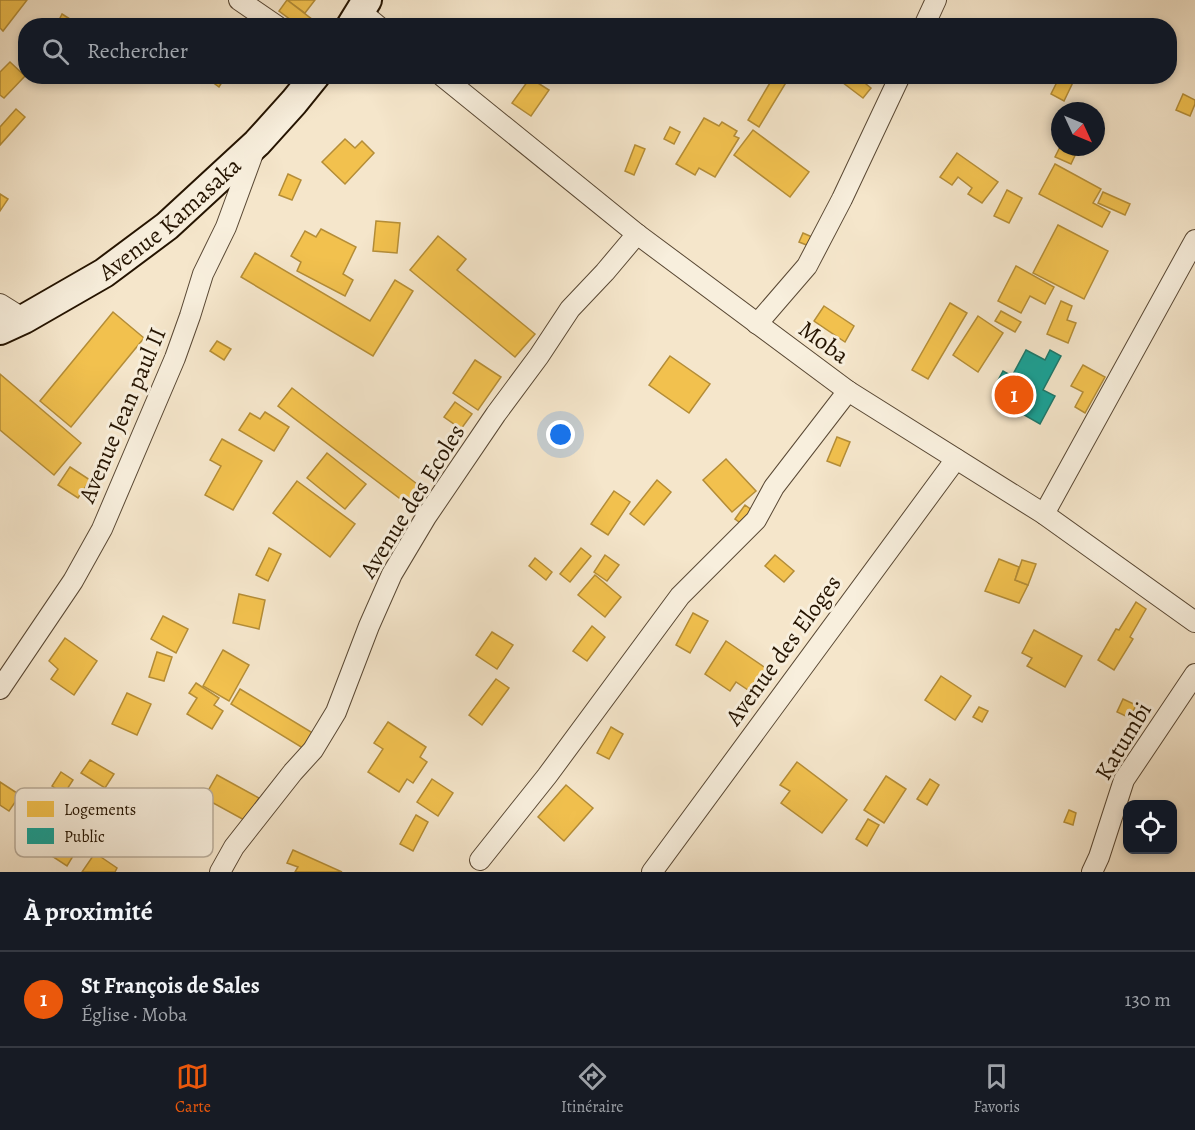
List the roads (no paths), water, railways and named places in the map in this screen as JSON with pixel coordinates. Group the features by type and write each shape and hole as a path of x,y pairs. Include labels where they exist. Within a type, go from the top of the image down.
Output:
{"street":[{"path":"239,0 265,18"},
{"path":"928,18 936,0"},
{"name":"Avenue Kamasaka","path":"12,325 104,273 167,226 257,143 309,84"},
{"name":"Moba","path":"451,84 637,234 848,391 1044,514 1195,622"},
{"path":"757,324 807,266 842,199 896,84"},
{"name":"Avenue Jean paul II","path":"0,690 73,581 102,529 175,358 203,274 226,227 257,143"},
{"name":"Avenue des Ecoles","path":"220,872 234,847 313,750 336,712 392,574 426,517 570,309 637,234"},
{"path":"1044,514 1195,240"},
{"path":"0,304 12,325"},
{"path":"480,860 547,776 680,596 756,520 774,487 848,391"},
{"name":"Avenue des Eloges","path":"652,872 956,459"},
{"name":"Katumbi","path":"1092,872 1124,780 1195,674"}],"place":[{"name":"St François de Sales","path":"1014,395"}]}
